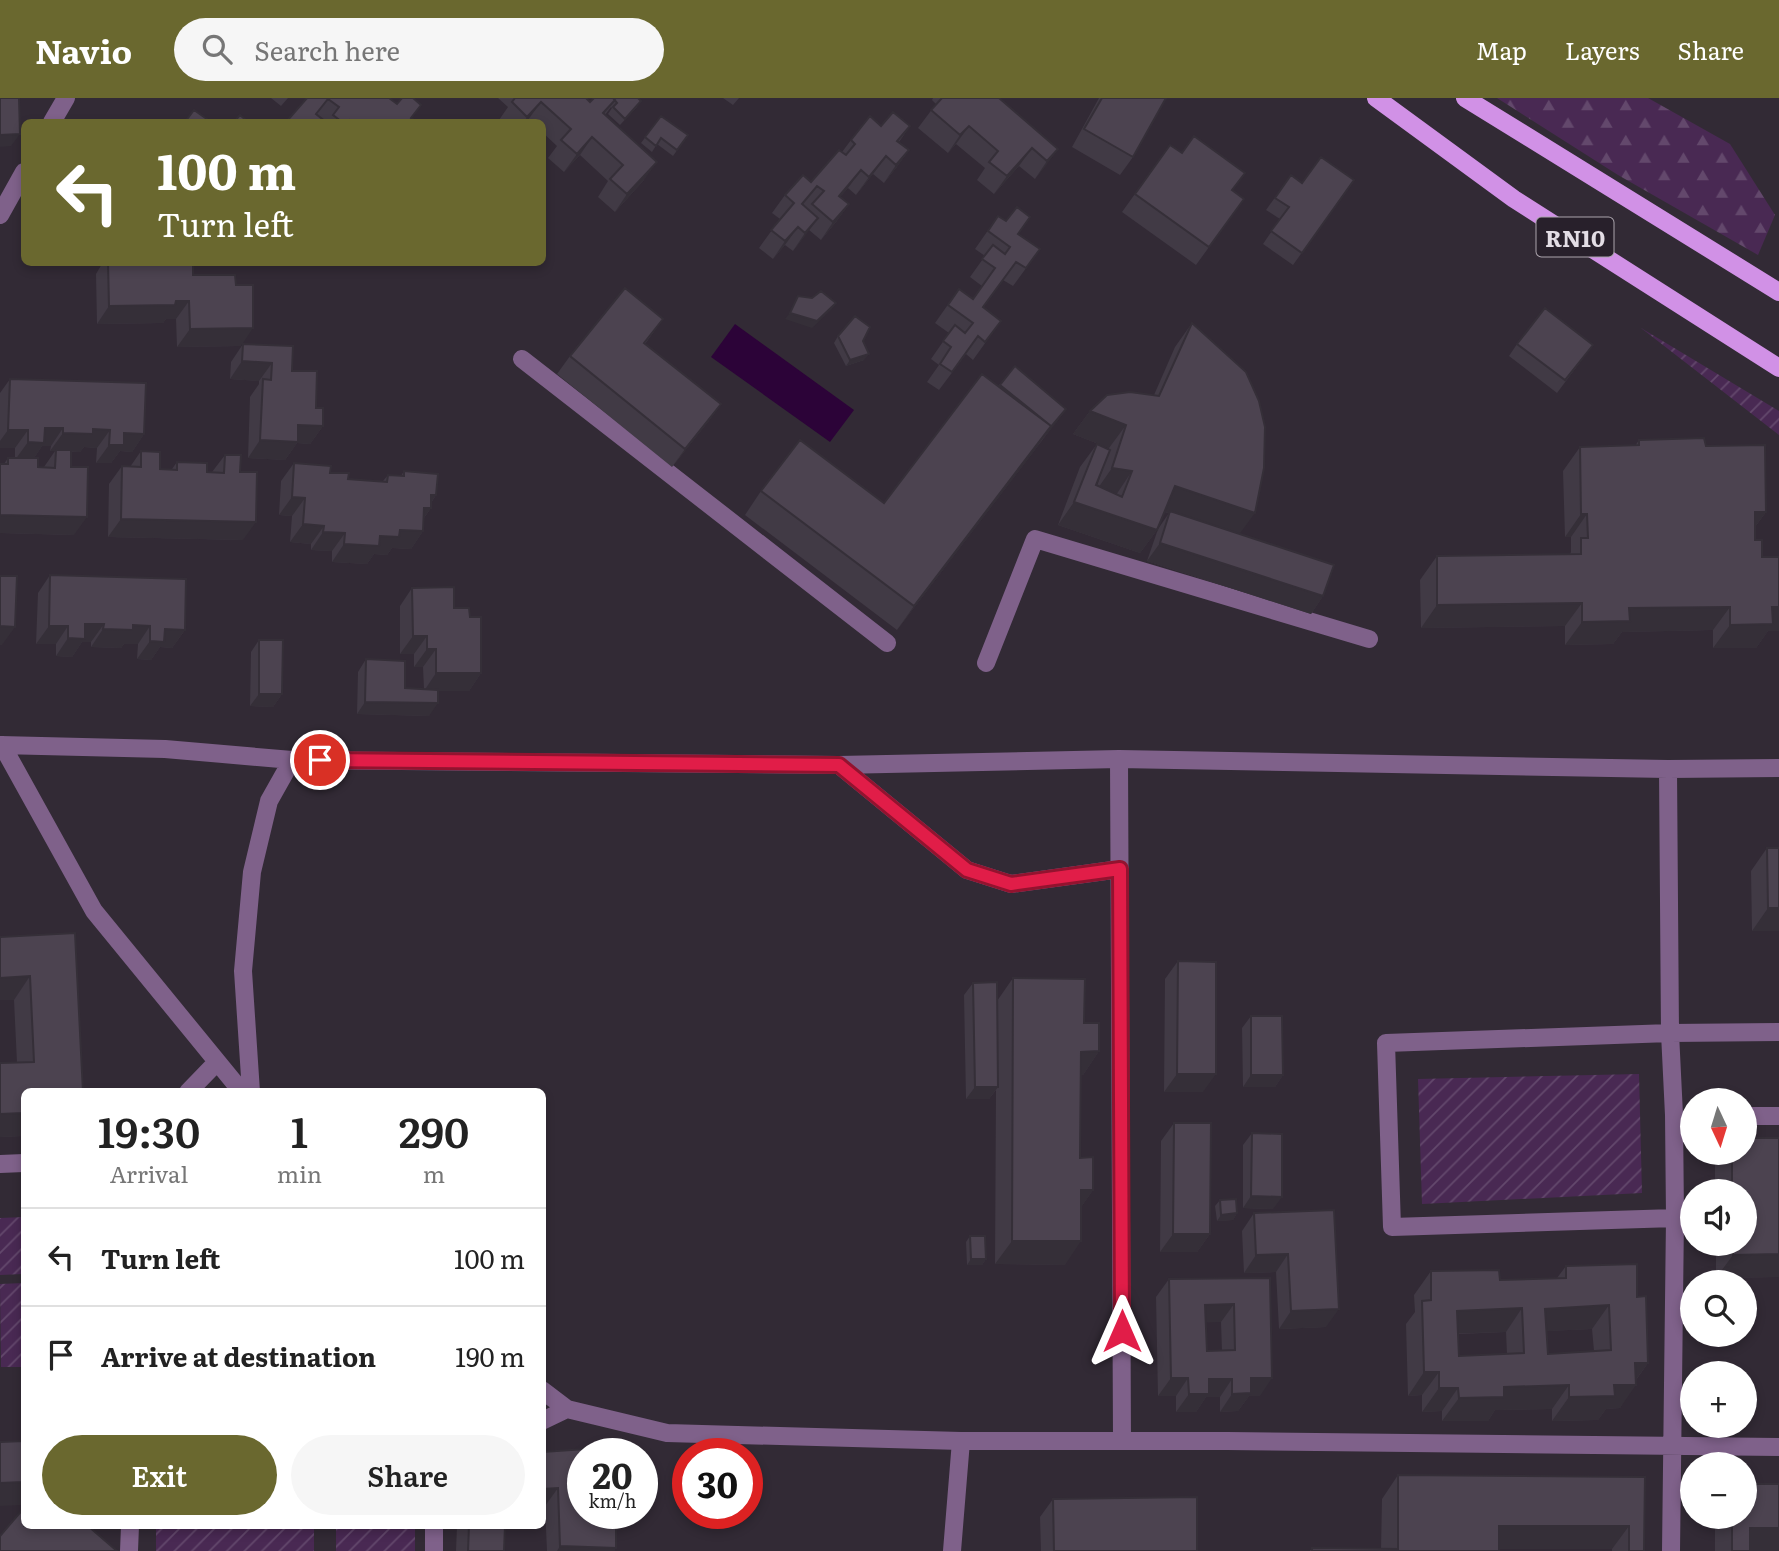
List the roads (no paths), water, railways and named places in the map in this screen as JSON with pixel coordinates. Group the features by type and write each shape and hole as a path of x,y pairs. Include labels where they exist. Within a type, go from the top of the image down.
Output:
{"main road":[{"name":"RN10","path":"1376,98 1514,199 1779,368"},
{"name":"RN10","path":"1465,98 1779,292"}],"street":[{"path":"54,119 66,98"},
{"path":"0,215 21,177"},
{"path":"522,359 887,643"},
{"path":"986,663 1035,539 1369,639"},
{"path":"1,745 165,748 292,760 839,765 1119,759 1668,769 1779,768"},
{"path":"1,745 94,911 239,1088"},
{"path":"1119,759 1122,1440"},
{"path":"251,1088 243,971 251,872 269,801 292,760"},
{"path":"839,765 967,870 1011,884 1120,869"},
{"path":"1668,769 1670,1033 1680,1096"},
{"path":"1675,1219 1392,1227 1385,1043 1779,1032"},
{"path":"192,1088 217,1062"},
{"path":"1757,1116 1779,1116"},
{"path":"1671,1551 1675,1219 1680,1154"},
{"path":"0,1164 21,1163"},
{"path":"546,1393 567,1409 667,1433 961,1441 1122,1440 1779,1447"},
{"path":"546,1419 567,1409"},
{"path":"952,1551 961,1441"},
{"path":"129,1551 130,1529"},
{"path":"434,1529 434,1551"}]}
